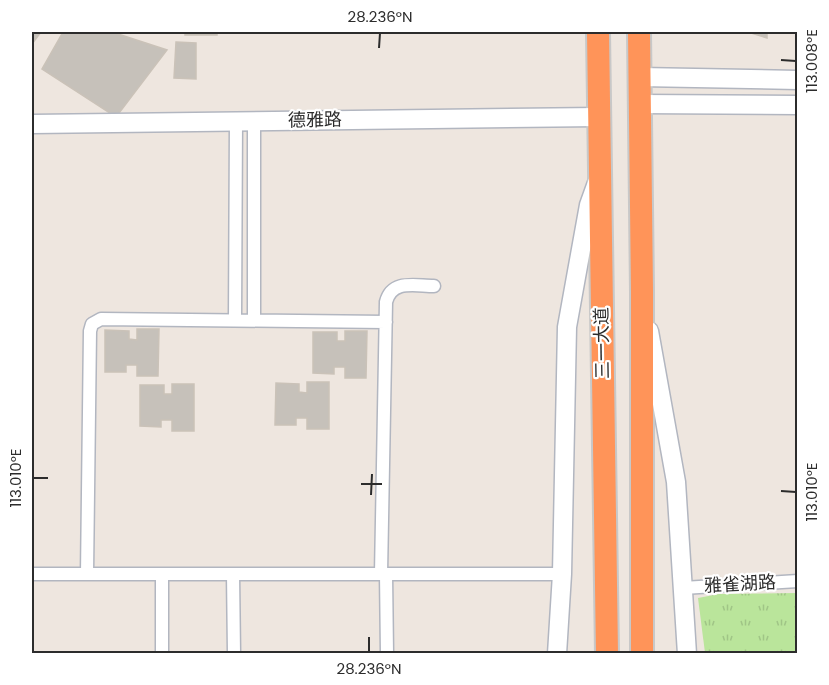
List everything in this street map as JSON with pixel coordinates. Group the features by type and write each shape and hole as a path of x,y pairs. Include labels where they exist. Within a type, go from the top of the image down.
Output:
{"highway":[{"name":"三一大道","path":"598,32 607,654"},
{"path":"639,32 644,654"},
{"path":"591,654 605,545"}],"street":[{"path":"639,77 798,80"},
{"path":"639,104 798,105"},
{"name":"德雅路","path":"32,124 599,122"},
{"name":"德雅路","path":"32,133 245,124"},
{"path":"235,320 245,124"},
{"path":"245,124 254,320"},
{"path":"557,654 562,574 567,327 589,205 599,176"},
{"path":"387,654 384,574 386,302 388,294 402,285 434,286"},
{"path":"642,292 676,482 687,654"},
{"path":"87,574 90,332 92,324 101,319 386,322"},
{"path":"32,574 562,574"},
{"path":"162,574 162,654"},
{"path":"233,574 234,654"},
{"name":"雅雀湖路","path":"683,588 798,581"}],"green space":[{"path":"797,593 797,653 705,653 698,598 719,594"}],"building":[{"path":"32,32 41,32 32,44"},
{"path":"63,32 112,32 167,50 116,117 42,69"},
{"path":"185,32 217,32 217,35 185,35"},
{"path":"748,32 767,32 767,38"},
{"path":"176,42 196,43 196,79 174,78"},
{"path":"137,329 159,329 158,376 137,376 137,365 126,365 126,372 105,372 105,330 129,331 129,339 137,340"},
{"path":"345,331 367,331 366,378 345,378 345,367 334,367 334,374 313,373 313,332 337,332 337,341 345,341"},
{"path":"307,382 329,382 329,429 307,429 307,418 296,418 296,425 275,425 276,383 299,384 299,392 307,393"},
{"path":"172,384 194,384 194,431 172,431 172,420 161,420 161,427 140,426 140,385 164,385 164,394 172,394"}]}
